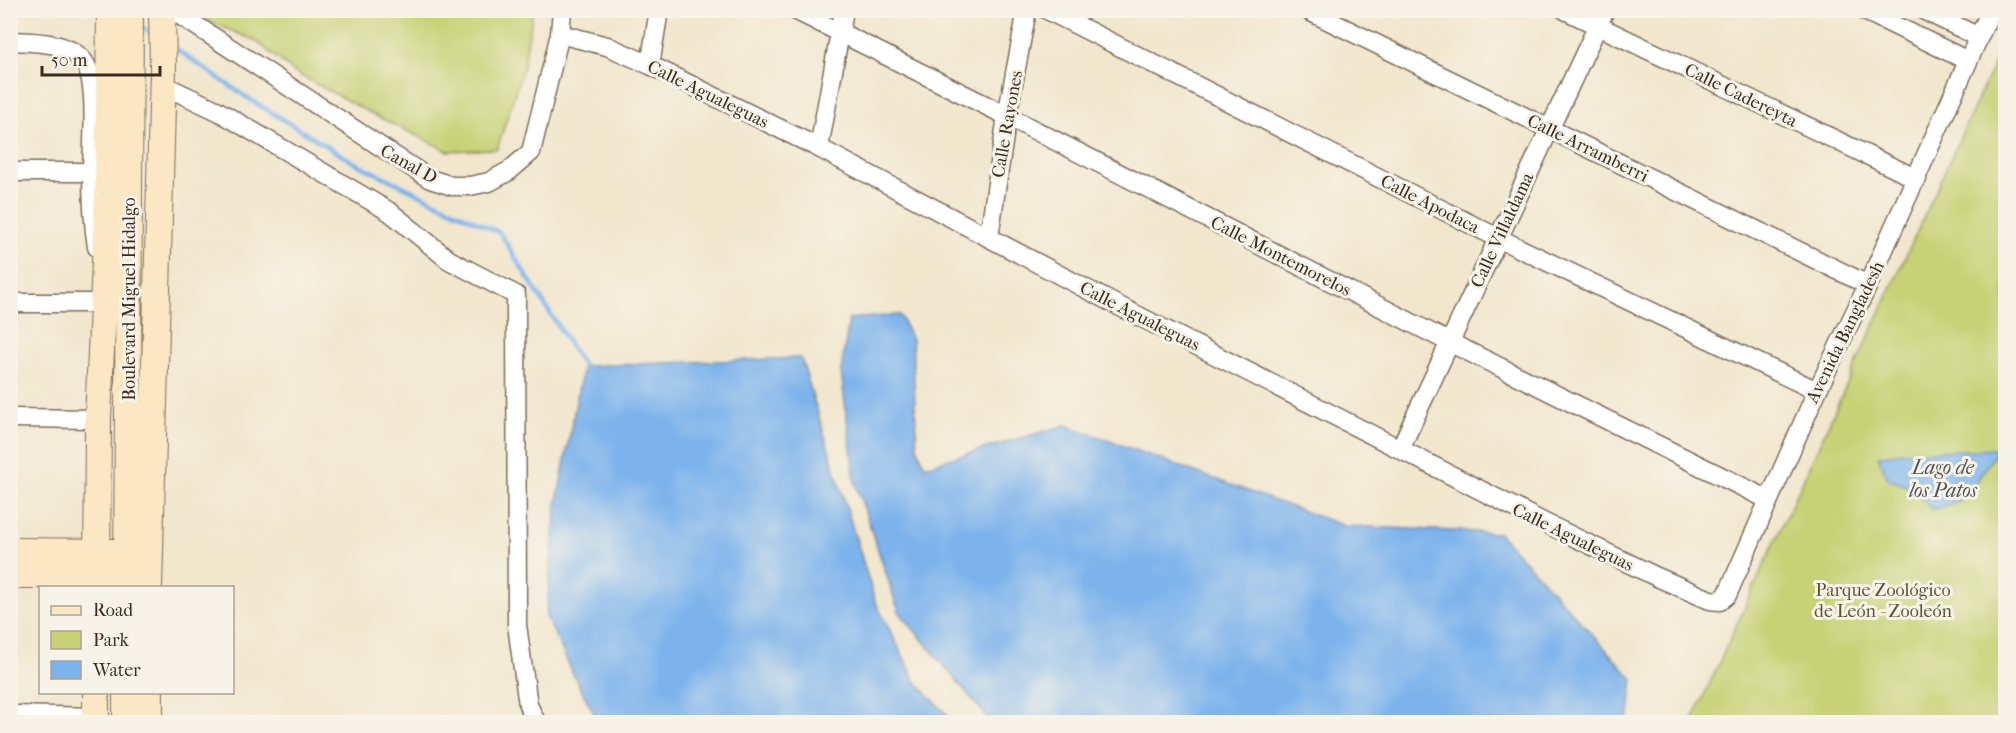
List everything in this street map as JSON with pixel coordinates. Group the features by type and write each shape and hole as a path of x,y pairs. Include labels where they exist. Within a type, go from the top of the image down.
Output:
{"main road":[{"path":"110,10 119,198"},
{"name":"Boulevard Miguel Hidalgo","path":"129,10 119,198 138,572"},
{"name":"Boulevard Miguel Hidalgo","path":"138,572 165,15"},
{"name":"Boulevard Miguel Hidalgo","path":"97,571 98,419 105,272 119,198"},
{"path":"10,551 97,571"},
{"path":"10,575 97,571 138,572"},
{"path":"126,694 126,723"},
{"path":"150,694 150,723"}],"street":[{"name":"Canal D","path":"165,15 430,179 452,186 471,186 489,182 509,171 531,152 560,34 562,10"},
{"path":"650,65 659,10"},
{"name":"Calle Montemorelos","path":"795,10 1449,342 1768,500"},
{"path":"819,148 844,10"},
{"name":"Calle Rayones","path":"989,237 1007,116 1027,10"},
{"name":"Calle Apodaca","path":"1047,10 1498,238 1816,391"},
{"name":"Calle Arramberri","path":"1307,10 1868,285"},
{"name":"Calle Cadereyta","path":"1565,10 1601,18 1917,179"},
{"path":"1863,10 1968,61"},
{"path":"1923,10 1979,37"},
{"name":"Avenida Bangladesh","path":"1720,601 1727,595 1816,391 1917,179 1991,10"},
{"name":"Calle Villaldama","path":"1400,449 1601,18"},
{"name":"Calle Agualeguas","path":"560,34 607,46 650,65 819,148 1605,553 1710,600 1720,601"},
{"path":"10,41 49,44 74,52 84,61 91,82 95,237 105,272"},
{"path":"163,78 390,212 449,260 516,295 517,626 528,705 536,723"},
{"path":"10,171 92,172"},
{"path":"10,303 104,303"},
{"path":"10,418 98,419"},
{"path":"10,716 96,711"}],"green space":[{"path":"198,11 533,11 523,68 497,149 448,151 294,72 256,41 210,22"},
{"name":"Parque Zoológico de León - Zooleón","path":"2005,40 2005,722 1692,722"}],"water":[{"path":"900,315 912,340 917,447 925,466 1066,425 1344,526 1499,533 1633,679 1628,722 991,722 899,612 855,482 841,371 849,319"},
{"path":"801,358 875,601 916,682 954,722 599,722 546,616 557,502 583,366"},
{"name":"Lago de los Patos","path":"1999,449 1965,496 1946,507 1932,510 1911,488 1888,479 1878,456 1901,452"}],"waterway":[{"path":"138,24 153,34"},
{"path":"173,47 246,97 353,162 500,233 583,366"}]}
